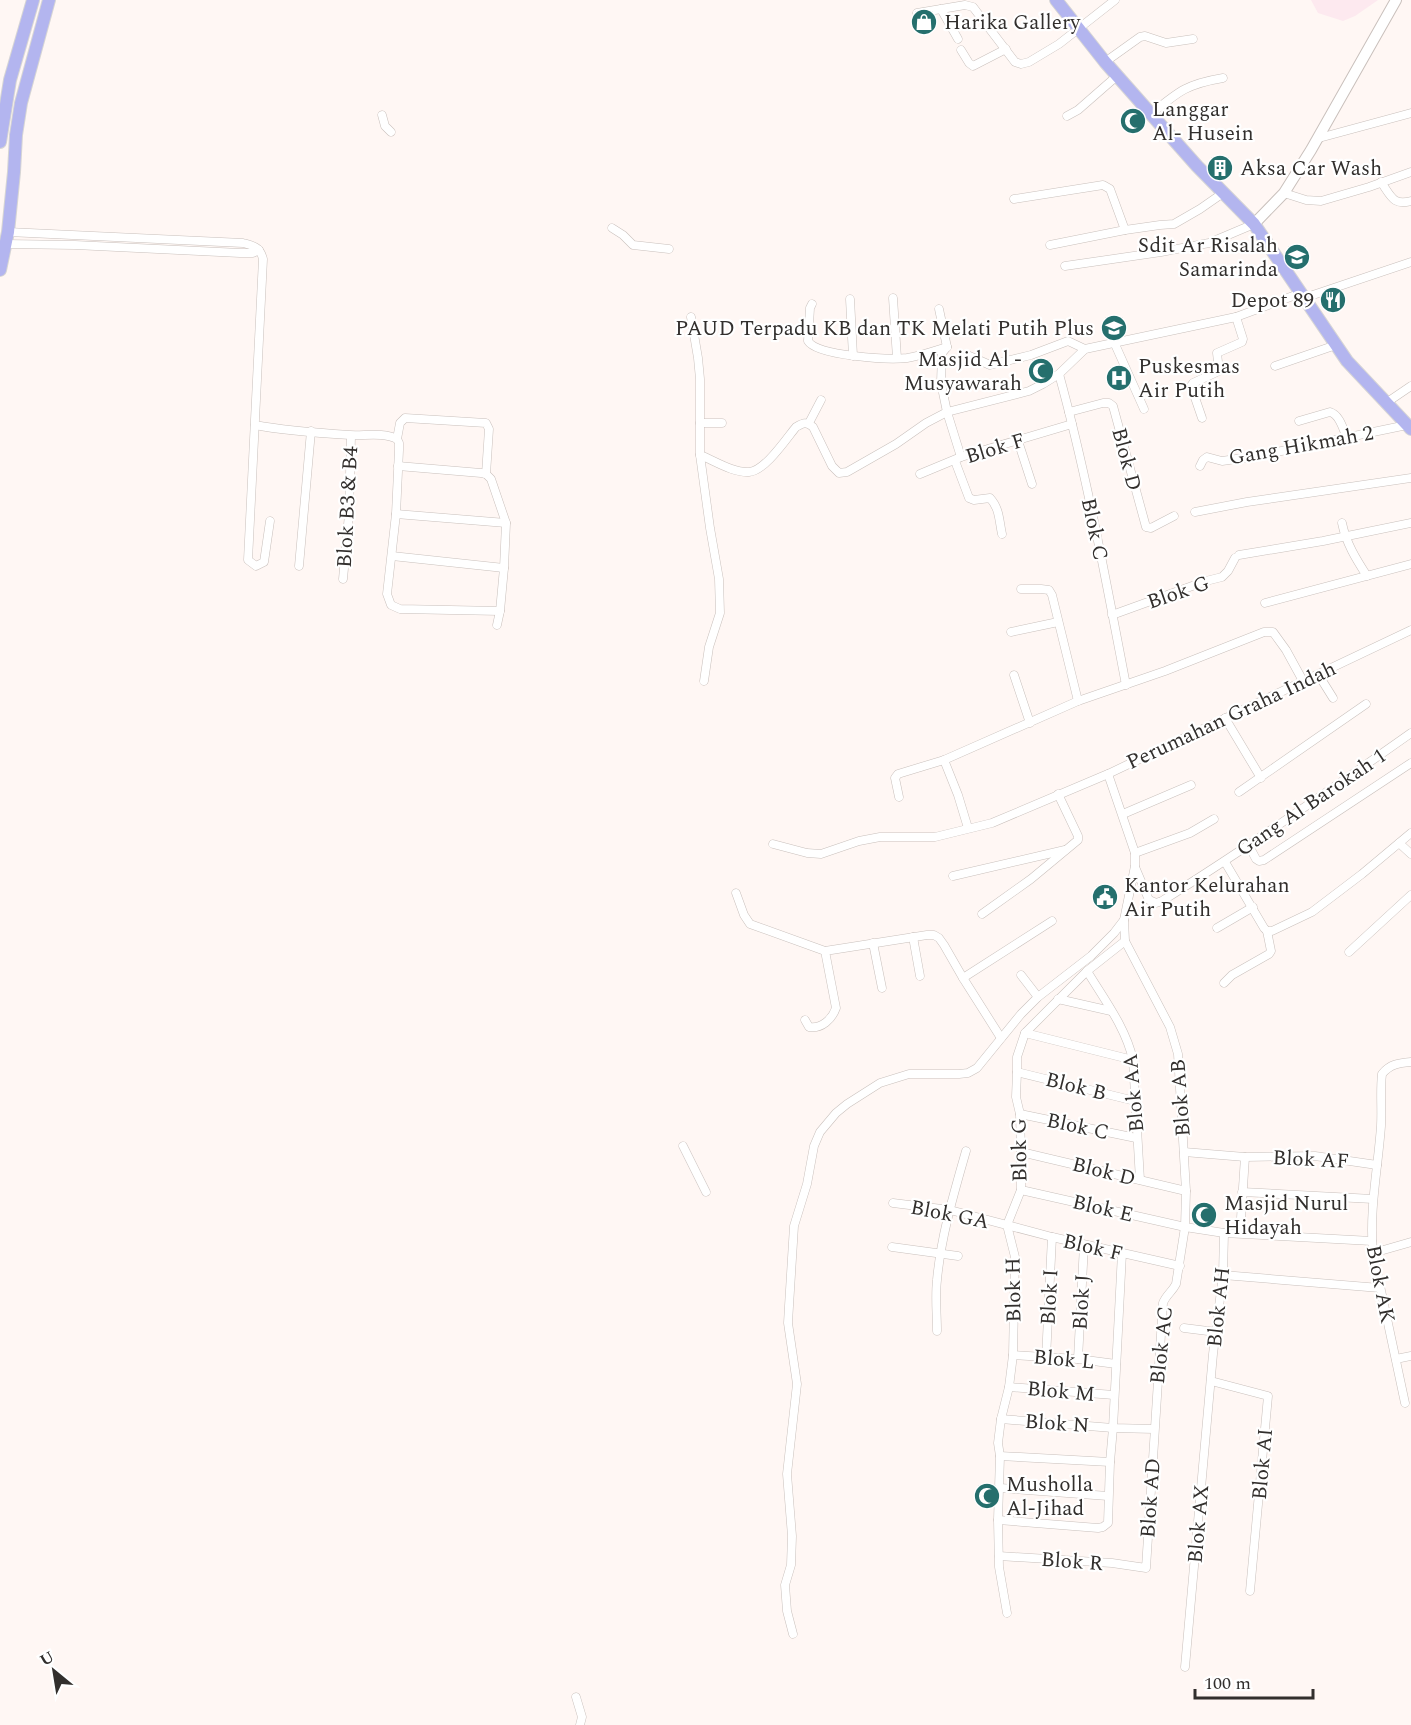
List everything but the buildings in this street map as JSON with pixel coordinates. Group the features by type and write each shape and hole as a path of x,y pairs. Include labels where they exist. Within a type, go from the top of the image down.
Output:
{"main road":[{"path":"0,142 10,80 33,0"},
{"path":"0,270 7,238 21,103 49,0"},
{"path":"1056,0 1105,62 1223,193 1254,224 1347,361 1409,427"},
{"path":"1254,224 1284,193 1319,138 1396,0"}],"street":[{"path":"917,13 965,5 973,8 1017,64 1025,64 1059,44 1115,0"},
{"path":"941,9 958,39"},
{"path":"1105,62 1145,36 1161,42 1193,39"},
{"path":"961,50 973,66 1006,50"},
{"path":"1067,116 1078,110 1118,75"},
{"path":"1151,114 1186,87 1223,78"},
{"path":"1319,138 1411,113"},
{"path":"382,115 385,126 391,132"},
{"path":"1284,193 1306,200 1321,201 1411,172"},
{"path":"1381,183 1397,202 1411,201"},
{"path":"1014,199 1107,186 1125,230"},
{"path":"1050,244 1125,230 1174,224 1223,193"},
{"path":"1065,266 1209,243 1254,224"},
{"path":"612,228 633,245 669,249"},
{"path":"7,238 232,243 256,249 263,259 248,560 256,566 264,562 270,522"},
{"path":"7,238 75,245 256,249"},
{"path":"809,423 832,466 839,473 847,472 948,412 1029,391 1059,374 1085,349 1236,317 1411,262"},
{"path":"893,298 897,358"},
{"path":"850,299 854,356"},
{"path":"812,304 808,341 812,347 876,359 907,358 947,347"},
{"path":"939,309 947,347"},
{"path":"690,317 698,358 700,455 719,579 720,613 709,647 704,681"},
{"path":"1202,418 1191,386 1219,371 1217,353 1242,342 1236,317"},
{"path":"967,355 990,365 1031,356 1068,341 1085,349"},
{"path":"1114,342 1144,409"},
{"path":"1275,366 1336,345"},
{"path":"947,347 942,353 941,383 969,498 974,500 990,498 999,512 1002,534"},
{"name":"Blok C","path":"1059,374 1070,412 1126,685"},
{"path":"1386,403 1411,386"},
{"path":"809,423 821,400"},
{"name":"Blok D","path":"1070,412 1103,403 1113,406 1146,527 1151,528 1174,516"},
{"path":"1299,421 1330,412 1334,413 1347,438"},
{"path":"393,437 405,418 486,423 489,429 486,474"},
{"path":"700,423 722,423"},
{"path":"700,455 735,470 749,472 759,469 796,427 809,423"},
{"name":"Blok F","path":"920,474 958,459 1072,424"},
{"path":"255,425 351,436 393,437 399,443 396,514 387,594 391,605 400,609 500,610"},
{"name":"Gang Hikmah 2","path":"1200,466 1207,458 1222,461 1257,456 1409,427"},
{"path":"299,566 311,431"},
{"name":"Blok B3 & B4","path":"343,579 349,514 351,436"},
{"path":"1018,441 1032,484"},
{"path":"398,466 486,474 491,479 506,523 504,568 497,625"},
{"path":"1195,512 1411,478"},
{"path":"396,514 506,523"},
{"path":"1342,523 1352,552 1367,576"},
{"path":"1345,536 1411,523"},
{"name":"Blok G","path":"1112,615 1222,577 1237,557 1345,536"},
{"path":"392,556 504,568"},
{"path":"1265,603 1411,564"},
{"path":"1021,590 1049,590 1052,594 1078,701"},
{"path":"1011,632 1058,622"},
{"name":"Perumahan Graha Indah","path":"1125,941 1124,920 1135,866 1135,853 1108,774 1411,630"},
{"path":"899,797 895,778 898,774 944,760 1078,701 1268,631 1273,632 1286,650 1303,681"},
{"path":"1318,674 1333,698"},
{"path":"1014,675 1030,723"},
{"path":"1239,792 1366,704"},
{"path":"1225,718 1261,778"},
{"name":"Gang Al Barokah 1","path":"1135,866 1149,900 1156,903 1162,901 1225,862 1411,733"},
{"path":"944,760 968,828"},
{"path":"1248,844 1256,859 1264,860 1411,763"},
{"path":"773,844 807,853 821,854 880,837 935,837 992,823 1108,774"},
{"path":"1123,814 1191,785"},
{"path":"982,914 1076,843 1078,836 1058,794"},
{"path":"1135,853 1190,833 1214,819"},
{"path":"1267,931 1272,931 1312,912 1411,833"},
{"path":"1399,843 1411,854"},
{"path":"953,876 1066,849"},
{"path":"1224,983 1232,975 1271,951 1267,931 1225,862"},
{"path":"736,893 750,924 825,951 934,935 939,938 1001,1038"},
{"path":"1349,952 1411,895"},
{"path":"1217,928 1253,907"},
{"path":"793,1634 787,1611 785,1585 791,1565 787,1474 797,1384 788,1323 794,1226 807,1184 814,1146 820,1132 836,1113 880,1083 909,1074 968,1073 982,1063 1012,1023 1038,997 1091,956 1124,920"},
{"path":"963,978 1052,921"},
{"path":"913,937 920,976"},
{"path":"1017,1072 1017,1057 1025,1032 1087,971 1125,941"},
{"name":"Blok AB","path":"1125,941 1170,1027 1178,1054 1186,1191 1185,1227 1180,1266"},
{"path":"873,944 882,988"},
{"path":"805,1020 809,1027 821,1026 836,1008 825,951"},
{"name":"Blok AA","path":"1087,971 1130,1045 1133,1060 1140,1180"},
{"path":"1021,975 1038,997"},
{"path":"1058,999 1111,1011"},
{"path":"1025,1032 1133,1060"},
{"name":"Blok AK","path":"1405,1403 1372,1241 1373,1199 1381,1124 1382,1074 1386,1068 1398,1063 1411,1062"},
{"name":"Blok G","path":"1007,1225 1021,1190 1017,1072"},
{"name":"Blok B","path":"1017,1072 1135,1101"},
{"name":"Blok C","path":"1020,1114 1136,1138"},
{"path":"683,1146 706,1192"},
{"path":"937,1331 937,1281 941,1253 966,1151"},
{"name":"Blok D","path":"1021,1152 1186,1191"},
{"name":"Blok AF","path":"1184,1152 1245,1157 1315,1156 1377,1165"},
{"path":"1240,1233 1245,1157"},
{"name":"Blok E","path":"1021,1190 1185,1227 1224,1233 1372,1241"},
{"path":"1242,1192 1373,1199"},
{"name":"Blok GA","path":"893,1203 950,1210 1007,1225"},
{"name":"Blok F","path":"1007,1225 1180,1266"},
{"name":"Blok H","path":"1007,1225 1015,1257 1013,1355"},
{"name":"Blok AH","path":"1211,1381 1223,1275 1224,1233"},
{"name":"Blok I","path":"1046,1358 1052,1237"},
{"path":"1373,1253 1411,1242"},
{"name":"Blok J","path":"1078,1359 1084,1245"},
{"path":"892,1247 958,1256"},
{"path":"998,1520 1098,1528 1108,1523 1122,1253"},
{"name":"Blok AC","path":"1154,1429 1163,1303 1176,1284 1180,1266"},
{"path":"1223,1275 1380,1288"},
{"path":"1184,1328 1216,1332"},
{"path":"1006,1613 999,1572 1000,1456 998,1443 1013,1355"},
{"name":"Blok L","path":"1013,1355 1116,1364"},
{"path":"1396,1359 1411,1356"},
{"name":"Blok AI","path":"1211,1381 1268,1396 1250,1591"},
{"name":"Blok AX","path":"1185,1667 1211,1381"},
{"name":"Blok M","path":"1009,1387 1113,1395"},
{"name":"Blok N","path":"1001,1419 1154,1429"},
{"name":"Blok AD","path":"1146,1568 1154,1429"},
{"path":"1000,1456 1110,1462"},
{"path":"1000,1488 1108,1496"},
{"name":"Blok R","path":"999,1556 1112,1563 1146,1568"},
{"path":"576,1697 582,1718 580,1725"}],"shaded area":[{"path":"1311,0 1378,0 1355,16 1343,21 1318,13"}],"place":[{"name":"Harika Gallery","path":"924,22"},
{"name":"Langgar Al- Husein","path":"1133,121"},
{"name":"Aksa Car Wash","path":"1220,168"},
{"name":"Sdit Ar Risalah Samarinda","path":"1297,257"},
{"name":"Depot 89","path":"1333,300"},
{"name":"PAUD Terpadu KB dan TK Melati Putih Plus","path":"1114,328"},
{"name":"Masjid Al - Musyawarah","path":"1041,371"},
{"name":"Puskesmas Air Putih","path":"1119,378"},
{"name":"Kantor Kelurahan Air Putih","path":"1105,897"},
{"name":"Masjid Nurul Hidayah","path":"1204,1215"},
{"name":"Musholla Al-Jihad","path":"987,1496"}]}
